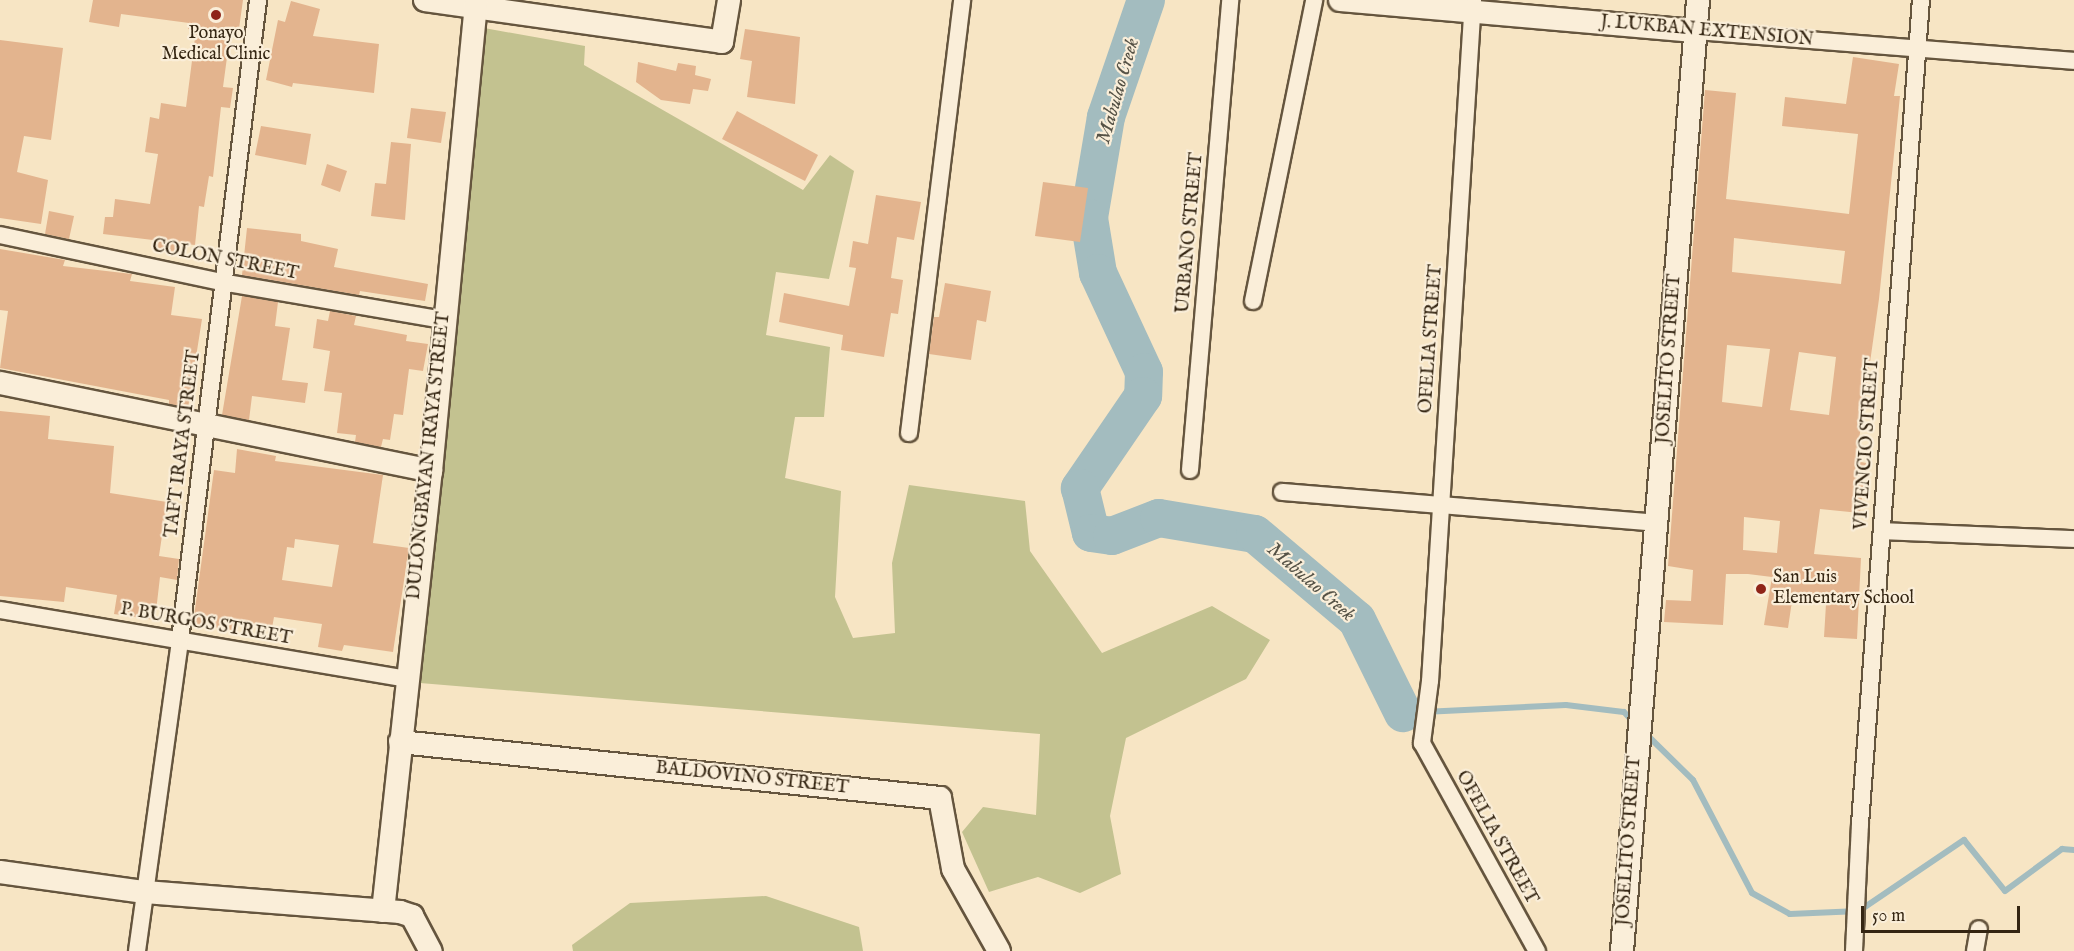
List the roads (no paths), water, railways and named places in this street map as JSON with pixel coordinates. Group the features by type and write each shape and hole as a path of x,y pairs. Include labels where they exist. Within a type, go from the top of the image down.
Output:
{"street":[{"name":"TAFT IRAYA STREET","path":"137,951 180,640 207,426 221,282 258,0"},
{"path":"424,0 475,5 722,42 729,0"},
{"path":"909,433 962,0"},
{"name":"URBANO STREET","path":"1190,470 1230,0"},
{"path":"1253,301 1314,0"},
{"name":"J. LUKBAN EXTENSION","path":"1340,0 1472,6 1695,31 2074,61"},
{"name":"JOSELITO STREET","path":"1622,951 1698,0"},
{"name":"VIVENCIO STREET","path":"1854,951 1921,0"},
{"name":"DULONGBAYAN IRAYA STREET","path":"383,911 406,679 431,471 443,320 475,5"},
{"name":"OFELIA STREET","path":"1472,6 1430,681 1422,744 1537,951"},
{"name":"COLON STREET","path":"0,235 221,282 443,320"},
{"path":"0,383 431,471"},
{"path":"1282,492 1657,522"},
{"path":"1882,531 2074,539"},
{"name":"P. BURGOS STREET","path":"0,610 406,679"},
{"name":"BALDOVINO STREET","path":"400,742 940,798 953,869 999,951"},
{"path":"0,872 145,892 383,911 412,916 431,951"},
{"path":"1975,951 1979,929"}],"waterway":[{"name":"Mabulao Creek","path":"1146,0 1106,117 1089,218 1098,273 1144,372 1143,396 1080,488 1091,533 1112,536 1159,518 1255,534 1357,620 1403,713"},
{"name":"Mabulao Creek","path":"1403,713 1566,705 1624,712 1635,724"},
{"name":"Mabulao Creek","path":"1645,733 1693,780 1752,893 1790,914 1859,911 1964,840 2005,891 2062,849 2074,850"}],"place":[{"name":"Ponayo Medical Clinic","path":"216,15"},
{"name":"San Luis Elementary School","path":"1761,589"}]}
